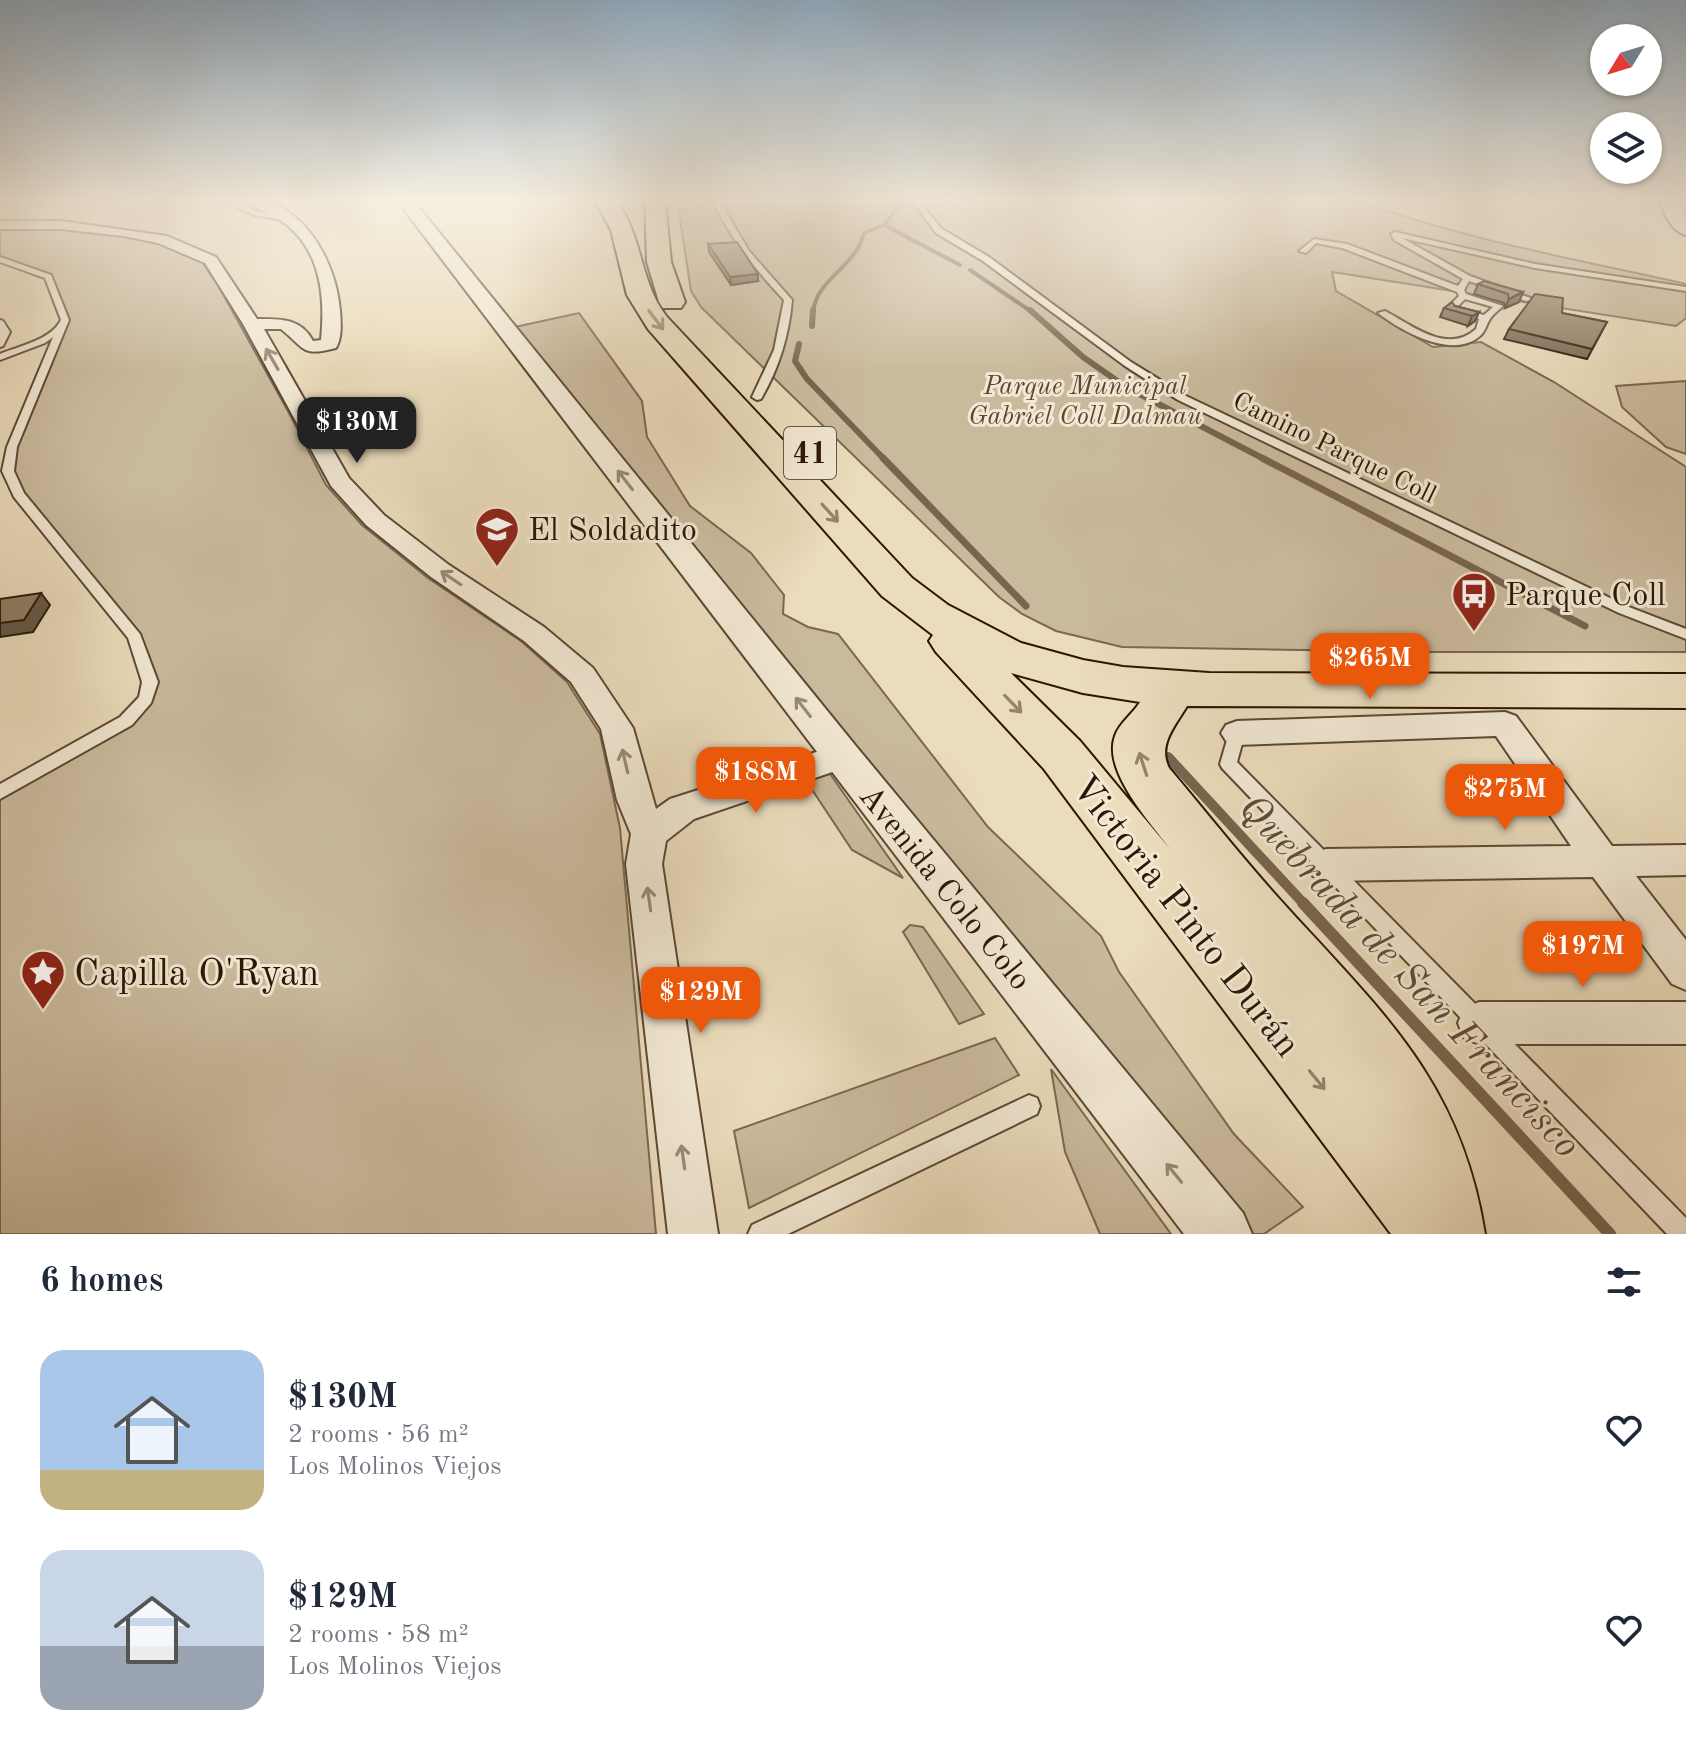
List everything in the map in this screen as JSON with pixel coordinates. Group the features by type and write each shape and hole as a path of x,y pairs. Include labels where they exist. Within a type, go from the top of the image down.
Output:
{"main road":[{"name":"41","path":"630,257 638,292 655,319 845,531 920,607 977,643 1037,666 1104,682 1172,689 1686,691"},
{"name":"41","path":"659,257 670,298 688,323 936,583 988,617 1050,642 1131,659 1191,663 1686,664"},
{"name":"Victoria Pinto Durán","path":"920,607 1062,755 1443,1234"},
{"path":"1172,689 1152,724 1139,738 1139,760 1150,782 1256,916 1382,1066 1402,1095 1427,1146 1439,1181 1443,1234"},
{"path":"1062,755 1256,916"}],"street":[{"path":"204,257 211,260 252,324 339,481 375,520 440,571 534,634 582,675 617,728 634,800 649,834 644,864 693,1234"},
{"path":"252,324 285,324 312,348 330,344 333,306 324,264 319,257"},
{"name":"Avenida Colo Colo","path":"449,257 1222,1234"},
{"path":"1237,733 1505,724 1602,861 1686,971"},
{"path":"649,834 682,809 841,756"},
{"path":"1326,865 1686,860"},
{"path":"1479,1023 1686,1023"}],"lane":[{"path":"747,257 788,300 786,330 773,367 757,397"},
{"name":"Camino Parque Coll","path":"982,257 1128,364 1182,398 1624,610 1686,634"},
{"path":"1371,257 1499,306 1483,318"},
{"path":"1430,257 1467,278 1529,299"},
{"path":"1497,257 1549,268 1686,289"},
{"path":"0,259 48,277 65,320 41,357 12,447 8,471 18,494 135,637 150,682 146,699 126,721 0,792"},
{"path":"1467,278 1462,293 1452,307 1483,318"},
{"path":"1382,313 1441,342 1468,339 1481,333 1485,326 1483,318"},
{"path":"0,323 6,332 0,344"},
{"path":"0,359 42,341 61,328"},
{"path":"0,359 41,357"},
{"path":"1237,733 1228,764 1684,1234"},
{"path":"0,780 21,780"},
{"path":"761,1234 1029,1106"}],"green space":[{"path":"0,257 190,257 202,262 219,287 326,485 362,525 428,578 521,641 567,682 600,734 620,828 656,1234 0,1234 0,792 126,721 146,699 135,637 18,494 8,471 65,320 48,277"},
{"name":"Parque Municipal Gabriel Coll Dalmau","path":"686,257 1558,257 1686,284 1686,318 1676,326 1332,272 1336,291 1433,347 1481,342 1554,382 1686,467 1686,652 1122,647 1056,631 1022,614 999,597 701,307 691,291"},
{"path":"579,313 642,401 647,437 690,506 751,553 784,595 783,614 808,627 838,634 988,827 1101,936 1119,972 1234,1134 1303,1207 1264,1234 1253,1234 515,327"},
{"path":"1686,381 1686,454 1666,447 1622,407 1616,386"},
{"path":"828,771 903,878 852,850 805,779"},
{"path":"910,925 923,927 984,1014 959,1024 903,932"},
{"path":"995,1038 1019,1075 749,1208 734,1131"},
{"path":"1051,1069 1171,1234 1100,1234 1065,1152"}],"building":[{"path":"716,257 747,257 758,274 730,277"},
{"path":"1484,281 1523,292 1509,299 1508,294 1478,284"},
{"path":"1535,294 1563,298 1562,313 1607,322 1592,349 1509,329"},
{"path":"1452,302 1455,306 1479,312 1472,316 1444,308"},
{"path":"41,593 24,620 0,623 0,599"}],"waterway":[{"name":"Quebrada de San Francisco","path":"813,312 824,286 852,257"},
{"name":"Quebrada de San Francisco","path":"944,257 960,265"},
{"name":"Quebrada de San Francisco","path":"970,270 1032,312"},
{"name":"Quebrada de San Francisco","path":"812,326 813,310"},
{"name":"Quebrada de San Francisco","path":"1030,310 1083,357 1126,387 1266,460"},
{"name":"Quebrada de San Francisco","path":"799,344 795,361 807,379 885,460"},
{"name":"Quebrada de San Francisco","path":"883,458 1026,606"},
{"name":"Quebrada de San Francisco","path":"1262,458 1585,626"},
{"name":"Quebrada de San Francisco","path":"1168,757 1305,905"},
{"name":"Quebrada de San Francisco","path":"1303,903 1610,1234"}],"place":[{"name":"El Soldadito","path":"497,568"},
{"name":"Parque Coll","path":"1474,633"},
{"name":"Capilla O'Ryan","path":"43,1011"}]}
